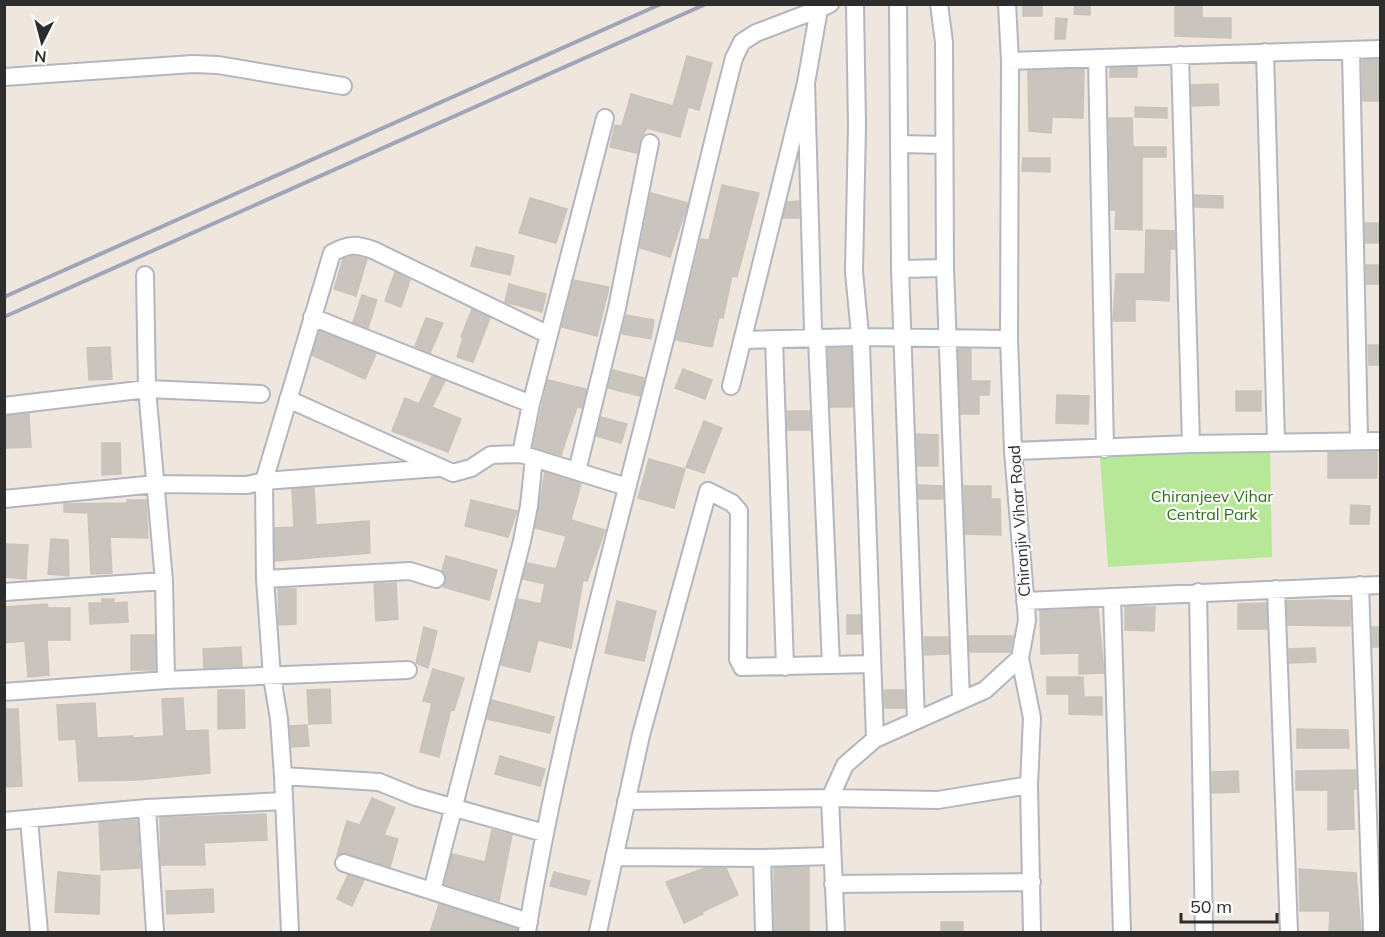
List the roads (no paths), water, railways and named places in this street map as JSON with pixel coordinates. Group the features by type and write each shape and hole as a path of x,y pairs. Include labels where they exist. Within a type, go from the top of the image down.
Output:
{"street":[{"path":"855,4 857,126 854,272 860,337 875,739"},
{"path":"898,4 900,269 916,720"},
{"path":"939,4 944,42 945,268 961,700"},
{"name":"Chiranjiv Vihar Road","path":"1007,4 1010,61 1009,339 1013,451 1027,620 1020,658"},
{"path":"731,386 825,7"},
{"path":"344,862 432,891 528,927 544,832 579,672 734,58 742,42 756,33 825,7"},
{"path":"1010,61 1380,49"},
{"path":"1352,50 1359,441"},
{"path":"1265,52 1276,442"},
{"path":"1180,55 1191,444"},
{"path":"1097,58 1105,449"},
{"path":"4,77 193,64 218,65 343,86"},
{"path":"806,83 813,330 817,339 831,665"},
{"path":"432,891 522,541 529,506 527,456 531,404 605,118"},
{"path":"577,471 617,308 651,143"},
{"path":"900,144 944,145"},
{"path":"290,933 279,719 272,677 265,579 264,481 332,253 345,246 357,244 373,250 549,335"},
{"path":"900,269 945,268"},
{"path":"145,275 147,389 164,581 166,680"},
{"path":"312,317 531,404"},
{"path":"744,340 860,337 1009,339"},
{"path":"774,339 786,667"},
{"path":"4,406 147,389 261,394"},
{"path":"288,399 453,473 471,468 490,455 527,456 627,487"},
{"path":"1013,451 1191,444 1380,441"},
{"path":"4,499 156,484 248,485 264,481 438,468"},
{"path":"598,933 648,706 708,491 732,503 739,511 738,659 742,667 750,669 872,664"},
{"path":"265,579 410,572 436,579"},
{"path":"4,592 164,581"},
{"path":"1360,585 1372,933"},
{"path":"1025,601 1380,585"},
{"path":"1276,589 1289,933"},
{"path":"1197,592 1204,933"},
{"path":"1112,597 1122,933"},
{"path":"836,933 830,798 845,765 875,739 985,690 1020,658"},
{"path":"1020,658 1032,718 1029,785 1032,933"},
{"path":"4,692 166,680 408,670"},
{"path":"283,776 379,782 416,797 544,832"},
{"path":"626,801 830,798 938,800 1029,785"},
{"path":"4,821 147,808 284,801"},
{"path":"147,808 155,933"},
{"path":"28,820 39,933"},
{"path":"614,857 831,856"},
{"path":"762,858 764,933"},
{"path":"833,884 1032,882"}],"railway":[{"path":"4,297 661,4"},
{"path":"4,317 706,4"}],"park label":[{"name":"Chiranjeev Vihar Central Park","path":"1212,505"}]}
